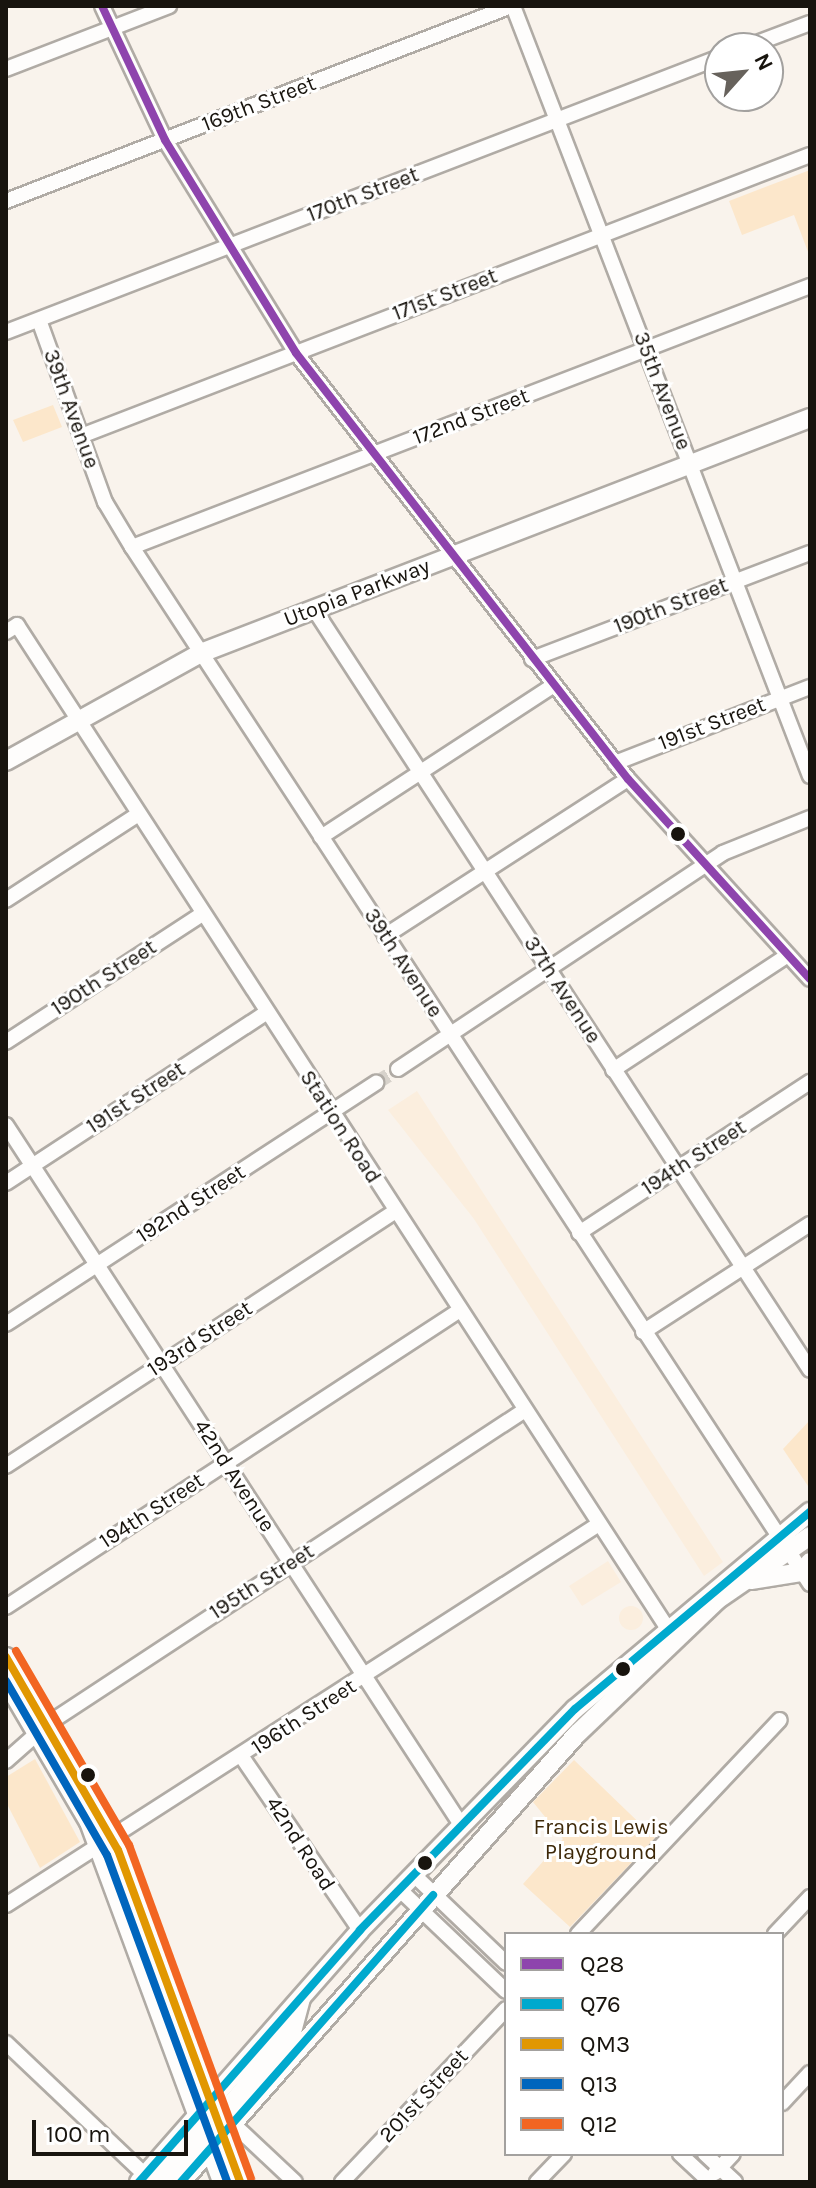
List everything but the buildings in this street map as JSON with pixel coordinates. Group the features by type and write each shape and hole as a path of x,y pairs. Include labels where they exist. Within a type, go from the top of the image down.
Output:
{"main road":[{"name":"Utopia Parkway","path":"6,761 73,718 201,653 810,418"},
{"path":"146,2180 213,2125 434,1895 577,1734 674,1638 745,1581 810,1512"},
{"path":"181,2182 213,2125 303,1992 360,1930 666,1626 783,1544 810,1536"},
{"path":"745,1581 807,1573"},
{"path":"6,1657 110,1846"},
{"path":"6,1681 86,1784 213,2125 240,2182"},
{"path":"213,2125 222,2182"}],"street":[{"path":"102,6 165,140 226,247 296,353 451,557 628,779 810,979"},
{"path":"6,69 169,6"},
{"name":"35th Avenue","path":"512,6 810,776"},
{"name":"169th Street","path":"6,201 512,6"},
{"path":"784,33 810,23"},
{"name":"170th Street","path":"6,332 704,63"},
{"name":"171st Street","path":"81,436 810,155"},
{"name":"172nd Street","path":"132,547 810,286"},
{"name":"39th Avenue","path":"39,320 105,502 132,547 643,1332 783,1544 807,1573"},
{"name":"190th Street","path":"532,659 810,553"},
{"name":"37th Avenue","path":"314,609 810,1370"},
{"name":"Station Road","path":"12,628 666,1626"},
{"path":"321,837 553,686"},
{"name":"191st Street","path":"615,763 810,687"},
{"path":"385,936 628,779"},
{"path":"6,900 137,815"},
{"path":"398,1069 707,865 810,818"},
{"name":"190th Street","path":"6,1042 202,914"},
{"path":"613,1070 788,955"},
{"name":"191st Street","path":"6,1183 266,1013"},
{"name":"194th Street","path":"579,1233 810,1082"},
{"name":"192nd Street","path":"6,1324 376,1083"},
{"name":"42nd Avenue","path":"6,1125 462,1826"},
{"name":"193rd Street","path":"6,1466 395,1211"},
{"path":"643,1332 810,1224"},
{"name":"194th Street","path":"6,1607 460,1310"},
{"name":"195th Street","path":"6,1761 44,1729 291,1562 525,1410"},
{"name":"196th Street","path":"6,1905 110,1846 599,1524"},
{"path":"580,1932 780,1720"},
{"name":"42nd Road","path":"242,1757 360,1930"},
{"path":"414,1875 504,1961"},
{"path":"400,1890 504,1989"},
{"path":"777,1932 810,1897"},
{"name":"201st Street","path":"342,2182 504,2011"},
{"path":"6,2043 146,2180"},
{"path":"784,2101 810,2073"},
{"path":"213,2125 295,2182"},
{"path":"537,2182 562,2156"},
{"path":"682,2156 708,2181 731,2156"},
{"path":"707,2156 735,2182"}],"shaded area":[{"path":"417,1091 723,1562 704,1576 474,1219 388,1110"},
{"path":"608,1561 621,1582 582,1606 569,1586"},
{"path":"631,1606 640,1609 643,1618 640,1627 631,1630 622,1627 619,1618 622,1609"}],"green space":[{"path":"810,170 810,257 794,215 742,235 729,201"},
{"path":"53,405 62,427 23,442 13,420"},
{"path":"810,1420 810,1489 783,1449"},
{"path":"35,1759 80,1842 40,1868 6,1802 6,1777"},
{"name":"Francis Lewis Playground","path":"574,1760 655,1838 570,1927 523,1884 563,1839 533,1802"}],"tunnel":[{"path":"376,1083 398,1069"}],"transit line":[{"name":"Q28","path":"102,6 165,140 296,353 628,779 810,979"},
{"name":"Q76","path":"139,2182 360,1930 575,1709 810,1512"},
{"name":"Q12","path":"16,1651 129,1845 251,2178"},
{"name":"QM3","path":"6,1657 118,1850 240,2182"},
{"name":"Q13","path":"6,1681 107,1855 227,2182"},
{"name":"Q76","path":"181,2182 433,1895"}]}
